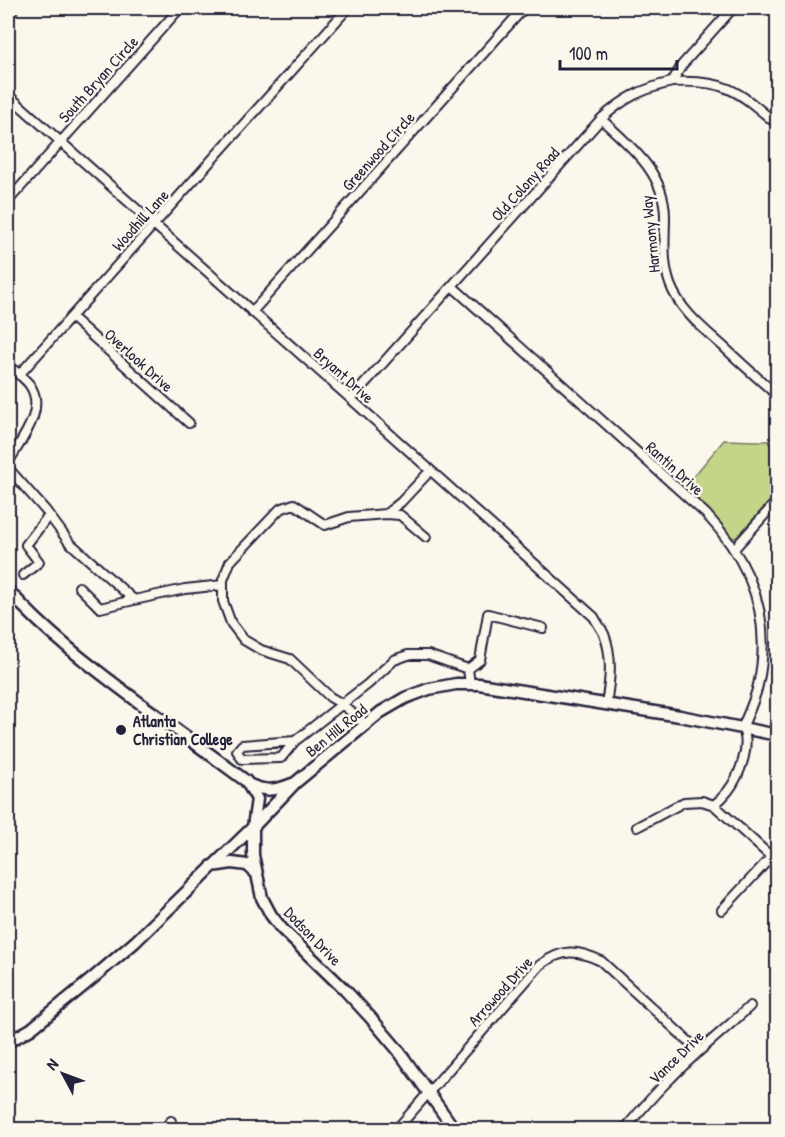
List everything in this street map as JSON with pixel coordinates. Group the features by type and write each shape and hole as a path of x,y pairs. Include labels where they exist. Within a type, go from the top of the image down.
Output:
{"street":[{"path":"8,14 14,8"},
{"name":"South Bryan Circle","path":"8,201 180,8"},
{"name":"Woodhill Lane","path":"19,375 348,8"},
{"name":"Greenwood Circle","path":"252,312 524,8"},
{"path":"672,82 682,64 733,8"},
{"name":"Old Colony Road","path":"351,399 601,119 615,105 632,94 651,86 672,82 695,81 716,84 734,90 777,125"},
{"name":"Bryant Drive","path":"8,95 594,617 604,634 610,658 610,681 606,704"},
{"name":"Harmony Way","path":"601,119 640,155 650,167 657,182 665,213 665,266 680,303 696,322 777,396"},
{"name":"Rantin Drive","path":"452,286 706,514 734,549 746,570 754,591 763,642 758,684 742,728"},
{"name":"Overlook Drive","path":"71,317 189,423"},
{"path":"8,365 29,384 36,404 34,416 8,463"},
{"path":"8,468 69,542 134,600"},
{"path":"386,514 401,502 430,471"},
{"path":"734,549 777,500"},
{"path":"366,725 342,704 330,697 290,659 261,650 244,640 231,623 223,601 223,580 230,562 280,509 294,504 325,525 349,517 400,515 426,537"},
{"path":"24,575 39,562 26,545 49,515"},
{"path":"79,587 100,608 185,589 223,585"},
{"path":"8,590 72,651 248,784 259,789 278,790 295,783"},
{"path":"468,669 480,660 488,614 543,627"},
{"path":"295,741 242,745 237,751 242,759 281,758 295,741 368,684 394,660 408,655 428,655 468,669"},
{"path":"468,669 470,684"},
{"name":"Ben Hill Road","path":"8,1042 31,1029 135,942 254,827 295,783 381,712 405,698 429,689 456,684 479,684 777,735"},
{"path":"714,805 728,791 742,763 746,734 742,728"},
{"name":"Dodson Drive","path":"248,784 257,798 253,855 256,874 262,898 271,915 370,1017 398,1050 455,1130"},
{"path":"637,827 684,802 702,801 714,805 777,863"},
{"path":"722,910 771,857"},
{"path":"212,866 231,862 248,865 256,874"},
{"name":"Arrowood Drive","path":"396,1130 540,965 551,957 567,952 585,953 601,961 699,1051"},
{"name":"Vance Drive","path":"624,1130 671,1078 750,1006"},
{"path":"163,1130 171,1121"}],"green space":[{"path":"724,440 777,441 777,493 737,537 733,538 728,536 719,522 683,489"}],"place":[{"name":"Atlanta Christian College","path":"121,730"}]}
